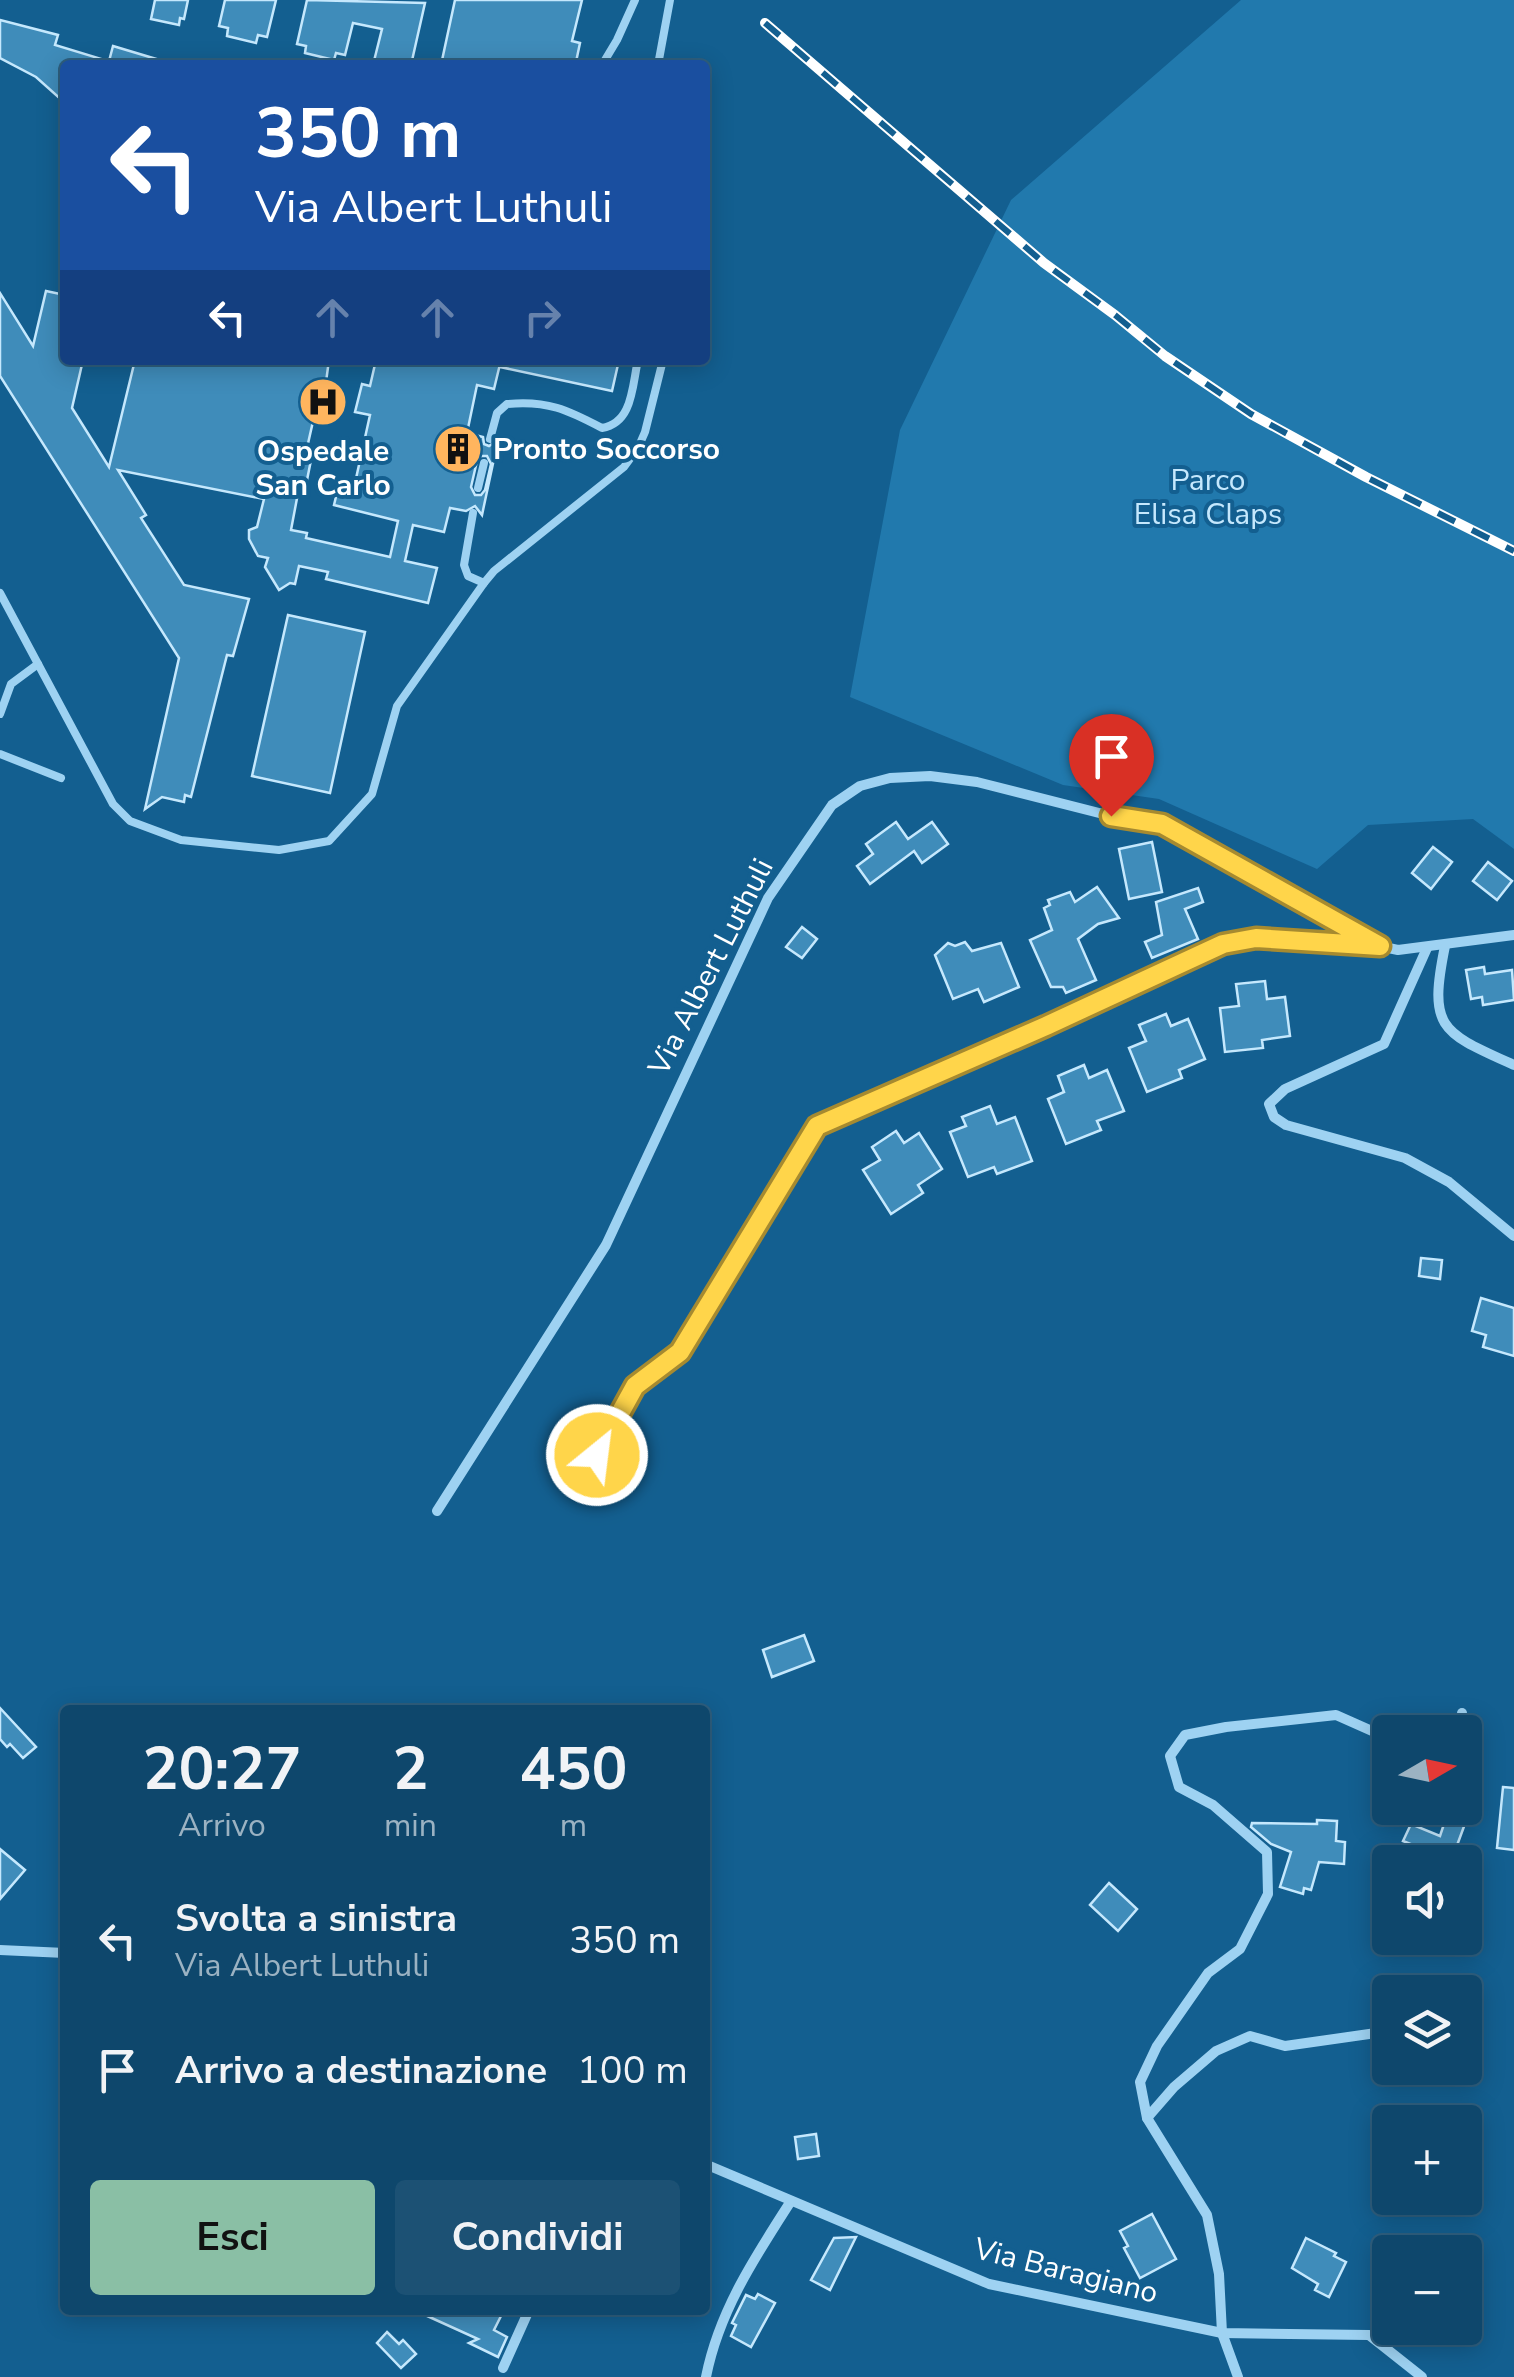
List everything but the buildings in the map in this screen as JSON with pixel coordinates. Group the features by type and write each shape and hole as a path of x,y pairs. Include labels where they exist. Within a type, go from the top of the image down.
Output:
{"street":[{"name":"Via Albert Luthuli","path":"436,1511 606,1245 768,898 832,805 860,786 890,778 930,776 962,780 1111,816 1162,824 1380,946"},
{"name":"Via Albert Luthuli","path":"597,1455 635,1386 680,1352 817,1126 1223,944 1256,938 1398,950 1514,936"},
{"path":"1445,946 1436,1001 1447,1029 1462,1042 1514,1065"},
{"path":"1427,948 1384,1044 1285,1089 1269,1104 1274,1118 1286,1125 1405,1158 1449,1182 1514,1236"},
{"path":"1238,2377 1222,2333 1219,2274 1207,2215 1147,2118 1140,2082 1157,2046 1208,1973 1240,1948 1268,1894 1267,1852 1214,1805 1179,1787 1170,1756 1185,1736 1226,1728 1336,1716 1372,1731"},
{"path":"0,1950 60,1952"},
{"path":"1147,2118 1174,2087 1216,2052 1250,2036 1284,2046 1372,2033"},
{"name":"Via Baragiano","path":"710,2166 989,2284 1222,2333 1368,2335 1422,2377"},
{"path":"706,2377 714,2340 750,2266 790,2201"},
{"path":"503,2368 527,2315"}],"lane":[{"path":"605,60 635,0"},
{"path":"659,60 670,0"},
{"path":"490,438 497,412 507,404 554,406 602,428 613,426 627,412 637,365"},
{"path":"0,593 113,804 130,821 180,840 279,850 329,840 372,794 397,706 484,583 624,467 638,448 663,365"},
{"path":"478,488 484,463"},
{"path":"473,513 464,565 468,576 484,583"},
{"path":"0,714 12,684 38,664"},
{"path":"0,754 62,778"}],"green space":[{"name":"Parco Elisa Claps","path":"1241,0 1514,0 1514,849 1473,819 1368,825 1317,869 1159,799 1063,785 850,697 900,430 1011,200"}],"railway":[{"path":"765,23 1044,263 1165,356 1251,414 1514,551"}],"place":[{"name":"Ospedale San Carlo","path":"323,402"},
{"name":"Pronto Soccorso","path":"458,449"}],"route":[{"path":"597,1455 635,1386 680,1352 808,1137 824,1121 1046,1026 1223,944 1256,938 1380,946 1162,824 1111,816"}]}
